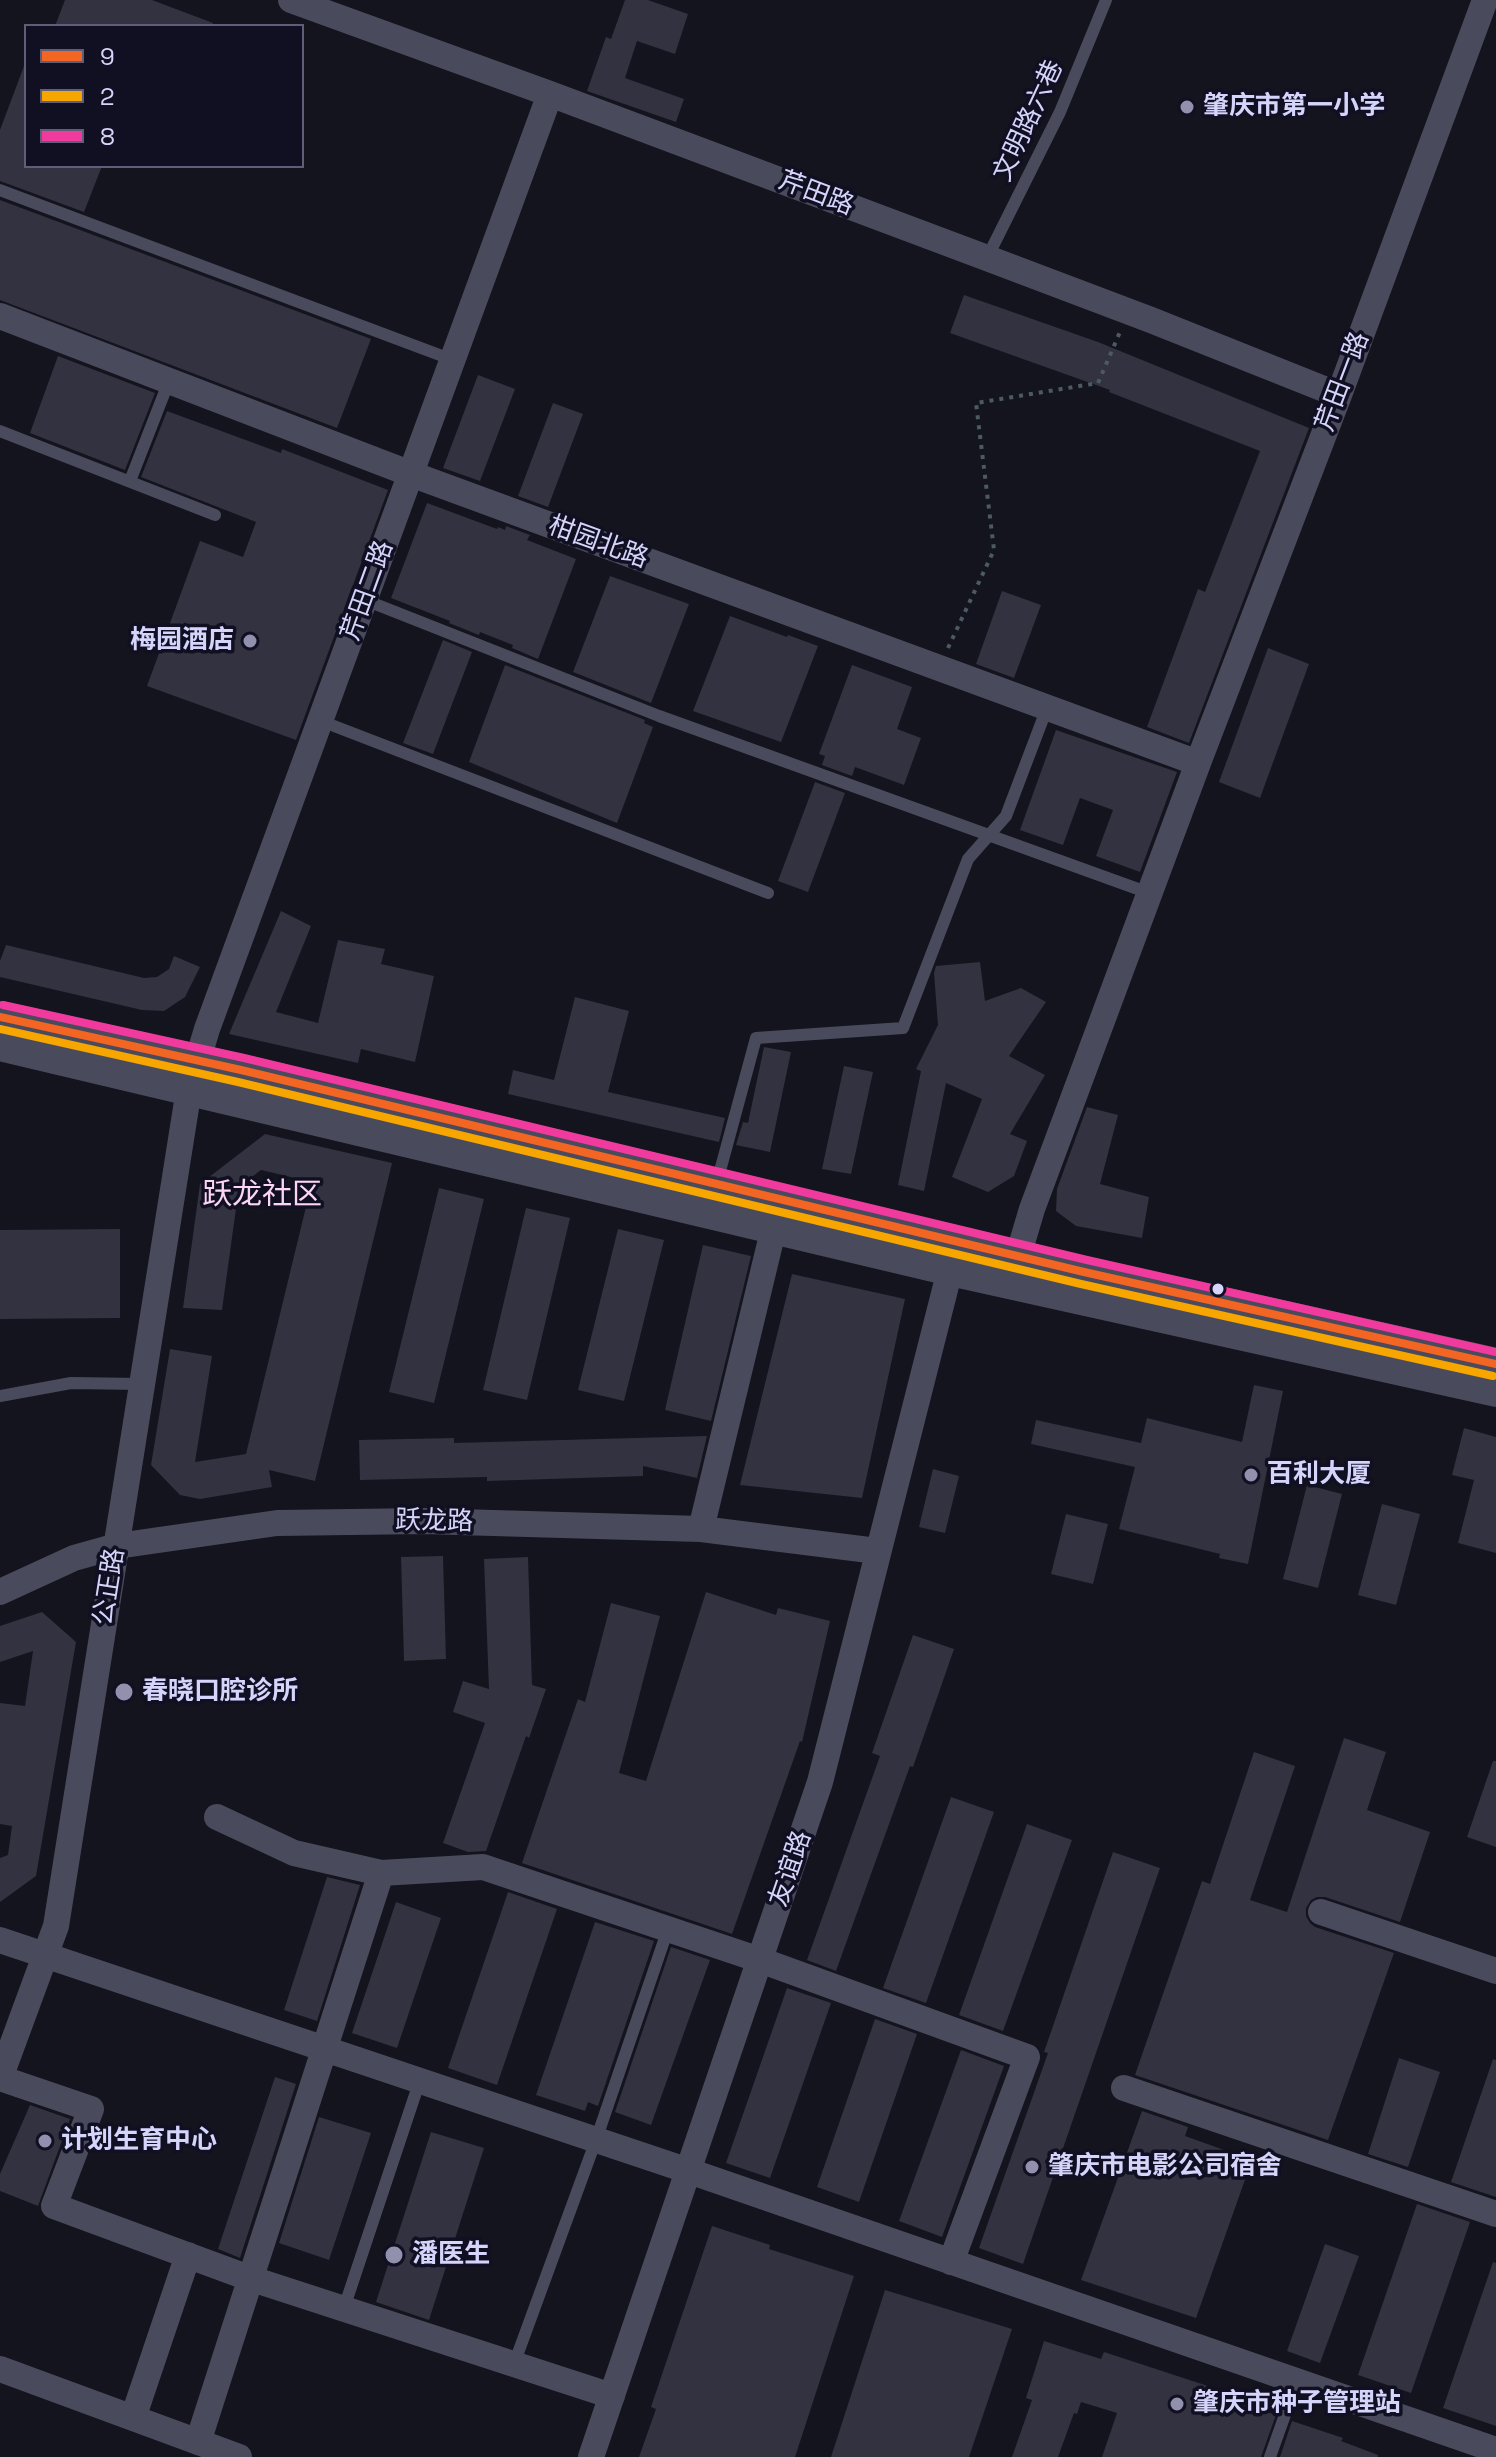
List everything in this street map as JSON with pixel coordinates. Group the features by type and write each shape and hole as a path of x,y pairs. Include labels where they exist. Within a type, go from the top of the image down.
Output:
{"street":[{"name":"芹田路","path":"291,0 987,258 1339,395"},
{"name":"芹田一路","path":"1018,1256 1032,1209 1149,893 1339,395 1485,0"},
{"name":"芹田二路","path":"194,1075 207,1029 550,94"},
{"name":"柑园北路","path":"0,316 411,474 1198,763"},
{"path":"0,1017 194,1075 774,1227 950,1270 1496,1391"},
{"path":"0,1045 194,1075 717,1185 1496,1364"},
{"name":"公正路","path":"0,2078 56,1926 194,1075"},
{"path":"701,1529 774,1227"},
{"name":"友谊路","path":"591,2457 820,1782 950,1270"},
{"name":"跃龙路","path":"0,1592 74,1558 117,1546 277,1523 424,1521 701,1529 877,1551"},
{"path":"217,1817 294,1853 381,1873 483,1867 760,1960 1027,2057 951,2262"},
{"path":"198,2442 381,1873"},
{"path":"1321,1912 1496,1971"},
{"path":"0,1940 689,2171 1496,2450"},
{"path":"0,2078 91,2109 54,2206 249,2278 612,2396"},
{"path":"1124,2088 1496,2214"},
{"path":"133,2418 188,2255"},
{"path":"0,2369 239,2457"}],"lane":[{"name":"文明路六巷","path":"987,258 1060,112 1106,0"},
{"path":"0,190 453,360"},
{"path":"130,481 169,381"},
{"path":"0,431 215,515"},
{"path":"365,600 659,716 1149,893"},
{"path":"717,1185 756,1038 903,1028 968,859 1006,816 1047,708"},
{"path":"321,721 768,893"},
{"path":"0,1396 71,1383 142,1384"},
{"path":"514,2364 596,2140 668,1929"},
{"path":"344,2308 420,2080"},
{"path":"1270,2457 1297,2381"}],"path":[{"path":"938,668 994,550 976,403 1098,383 1128,312"}],"building":[{"path":"65,0 152,0 213,23 213,24 56,24"},
{"path":"625,0 648,0 688,14 675,54 637,41 625,78 684,99 676,122 587,91 606,37 611,39"},
{"path":"24,66 24,168 101,168 84,212 0,181 0,130"},
{"path":"0,200 371,339 337,428 0,300"},
{"path":"964,295 1098,342 1309,428 1189,743 1147,727 1198,589 1205,592 1260,451 1110,390 950,333"},
{"path":"58,356 155,393 125,470 30,433"},
{"path":"478,375 515,389 480,481 443,468"},
{"path":"553,403 583,414 548,507 518,496"},
{"path":"167,411 281,453 282,449 388,490 296,740 147,686 200,541 243,557 256,522 141,477"},
{"path":"427,503 497,529 505,530 506,526 530,535 527,540 576,559 538,659 512,648 513,645 480,632 479,635 391,598"},
{"path":"610,576 689,604 651,703 573,672"},
{"path":"1002,591 1041,605 1014,678 976,664"},
{"path":"730,616 818,646 781,742 693,711"},
{"path":"443,640 472,652 433,754 403,743"},
{"path":"1268,648 1309,664 1260,798 1219,782"},
{"path":"505,665 645,720 644,723 653,727 617,823 469,762"},
{"path":"852,665 912,687 897,729 921,738 904,785 855,767 852,776 822,765 825,756 819,754"},
{"path":"1056,730 1177,772 1140,872 1096,856 1113,810 1080,798 1063,845 1020,830"},
{"path":"815,782 845,793 808,892 778,881"},
{"path":"281,911 311,926 276,1012 318,1023 338,940 385,949 381,964 434,976 415,1062 361,1049 358,1063 229,1034"},
{"path":"6,945 144,978 157,977 169,969 174,956 200,967 185,997 164,1011 142,1010 0,977 0,961"},
{"path":"980,962 985,1001 1021,988 1046,1002 1009,1056 1045,1075 1010,1134 1027,1141 1014,1176 988,1192 952,1177 982,1099 946,1083 924,1191 898,1185 921,1071 916,1069 938,1025 936,966"},
{"path":"575,997 629,1011 608,1092 725,1118 719,1142 508,1094 513,1070 554,1080"},
{"path":"764,1047 791,1052 770,1152 736,1145 743,1122 748,1123"},
{"path":"844,1066 873,1072 851,1174 822,1169"},
{"path":"1087,1107 1118,1115 1100,1184 1149,1197 1142,1238 1076,1226 1056,1211 1057,1189"},
{"path":"265,1134 392,1163 315,1481 269,1470 272,1487 200,1499 180,1495 151,1465 170,1349 212,1356 195,1462 246,1454 312,1182 261,1170 239,1187 222,1310 183,1308 200,1184"},
{"path":"439,1188 484,1199 434,1403 389,1392"},
{"path":"526,1208 570,1218 527,1400 483,1390"},
{"path":"120,1229 120,1318 0,1319 0,1230"},
{"path":"618,1229 664,1240 624,1401 578,1390"},
{"path":"703,1245 751,1256 711,1421 665,1410"},
{"path":"792,1274 905,1299 862,1498 740,1485"},
{"path":"1254,1385 1283,1391 1248,1564 1119,1529 1135,1467 1031,1444 1036,1420 1141,1443 1147,1418 1242,1442"},
{"path":"1464,1428 1496,1437 1496,1553 1458,1543 1474,1480 1452,1475"},
{"path":"707,1436 697,1478 643,1466 643,1476 487,1481 487,1477 360,1480 359,1440 454,1438 454,1443"},
{"path":"933,1469 959,1476 945,1533 919,1527"},
{"path":"1307,1485 1342,1494 1318,1588 1283,1579"},
{"path":"1382,1504 1420,1514 1396,1605 1358,1595"},
{"path":"1066,1514 1108,1524 1093,1584 1051,1574"},
{"path":"443,1556 446,1659 404,1661 401,1557"},
{"path":"528,1557 532,1685 546,1689 529,1738 526,1736 486,1851 468,1852 443,1843 485,1723 453,1712 463,1681 489,1689 484,1559"},
{"path":"706,1592 776,1615 778,1608 830,1621 802,1742 732,1934 522,1863 578,1699 585,1702 611,1603 660,1616 619,1773 646,1781"},
{"path":"42,1612 76,1642 36,1876 0,1902 0,1858 8,1855 12,1826 0,1824 0,1703 25,1706 33,1651 0,1662 0,1626"},
{"path":"913,1635 954,1649 836,1971 807,1960 880,1756 872,1753"},
{"path":"1344,1738 1386,1752 1367,1810 1430,1832 1400,1922 1325,1897 1311,1900 1306,1908 1306,1916 1315,1927 1394,1953 1328,2140 1135,2075 1202,1881 1210,1884 1254,1752 1295,1766 1250,1900 1287,1912"},
{"path":"1493,1761 1496,1761 1496,1847 1467,1837"},
{"path":"951,1797 994,1812 926,2003 883,1988"},
{"path":"1027,1824 1072,1840 1003,2031 959,2015"},
{"path":"1113,1852 1160,1868 1023,2264 979,2248 1048,2053 1044,2052"},
{"path":"327,1877 360,1885 317,2021 284,2010"},
{"path":"508,1892 557,1909 497,2085 448,2068"},
{"path":"396,1902 441,1918 397,2048 352,2033"},
{"path":"595,1922 654,1941 598,2106 588,2102 585,2111 536,2095"},
{"path":"671,1947 710,1960 651,2125 615,2112"},
{"path":"787,1988 831,2003 770,2178 726,2163"},
{"path":"875,2019 917,2034 859,2202 817,2187"},
{"path":"961,2050 1004,2066 942,2237 899,2221"},
{"path":"1399,2058 1440,2072 1408,2167 1368,2154"},
{"path":"1493,2059 1496,2060 1496,2197 1451,2182"},
{"path":"275,2077 296,2084 240,2258 218,2249"},
{"name":"计划生育中心","path":"30,2105 70,2119 38,2206 0,2191 0,2174"},
{"path":"1142,2111 1188,2127 1185,2136 1252,2160 1196,2318 1081,2280"},
{"path":"319,2117 371,2133 329,2260 279,2243"},
{"path":"431,2132 484,2148 429,2320 376,2302"},
{"path":"1417,2204 1470,2222 1411,2393 1358,2375"},
{"path":"712,2226 770,2245 769,2249 854,2276 795,2457 639,2457 656,2409 651,2407"},
{"path":"1325,2244 1359,2256 1320,2363 1287,2351"},
{"path":"1493,2262 1496,2263 1496,2426 1443,2408"},
{"path":"885,2290 1012,2329 969,2457 831,2457"},
{"name":"肇庆市种子管理站","path":"1044,2341 1101,2359 1104,2352 1269,2406 1267,2412 1276,2415 1261,2457 1102,2457 1117,2413 1081,2402 1058,2457 1012,2457 1032,2400 1026,2398"},
{"path":"1292,2421 1343,2438 1341,2441 1378,2457 1280,2457"}],"transit line":[{"name":"8","path":"3,1005 244,1058 1087,1260 1496,1352"},
{"name":"9","path":"0,1017 241,1070 1084,1272 1496,1364"},
{"name":"2","path":"0,1029 238,1082 1081,1284 1493,1376"}],"place":[{"name":"肇庆市第一小学","path":"1187,107"},
{"name":"梅园酒店","path":"250,641"},
{"name":"百利大厦","path":"1251,1475"},
{"name":"春晓口腔诊所","path":"124,1692"},
{"name":"计划生育中心","path":"45,2141"},
{"name":"肇庆市电影公司宿舍","path":"1032,2167"},
{"name":"潘医生","path":"394,2255"},
{"name":"肇庆市种子管理站","path":"1177,2404"}],"district":[{"name":"跃龙社区","path":"262,1196"}]}
